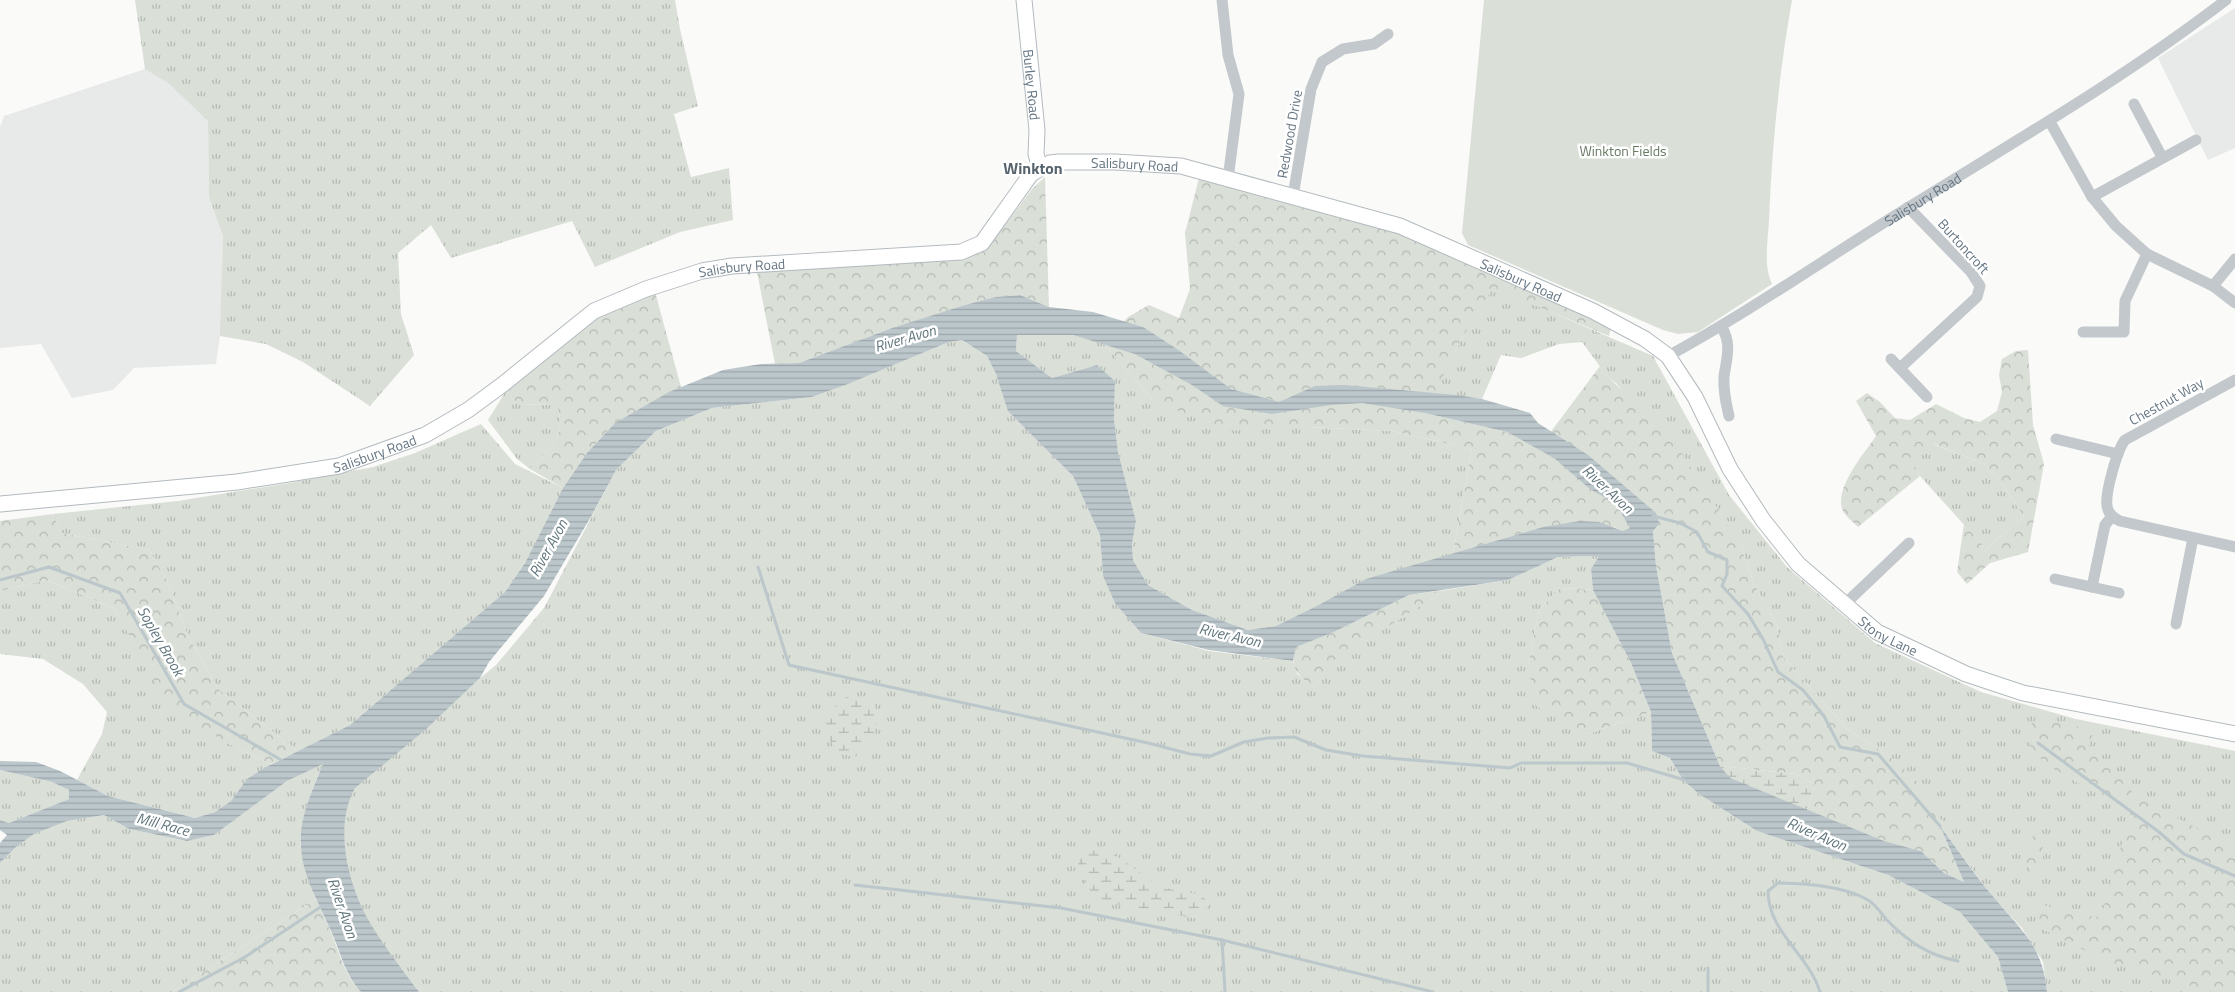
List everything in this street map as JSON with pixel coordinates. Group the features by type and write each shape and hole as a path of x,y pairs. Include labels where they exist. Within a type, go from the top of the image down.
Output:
{"main road":[{"name":"Burley Road","path":"1024,0 1037,130 1036,154 1040,168"},
{"name":"Salisbury Road","path":"0,504 236,482 339,466 425,436 468,410 502,386 594,311 646,289 702,271 732,266 961,252 982,243 1024,181 1040,168 1059,162 1115,162 1181,166 1400,226 1623,326 1668,356"},
{"name":"Stony Lane","path":"1668,356 1695,397 1730,469 1763,520 1798,564 1877,632 1966,674 2022,693 2235,734"}],"street":[{"path":"1222,0 1228,55 1239,94 1228,179"},
{"name":"Salisbury Road","path":"1668,356 1721,326 1908,208 2050,122 2191,27 2226,0"},
{"name":"Redwood Drive","path":"1293,196 1311,89 1322,62 1343,49 1374,44 1388,34"},
{"path":"2134,104 2162,157"},
{"path":"2050,122 2092,197 2116,226 2148,254 2213,286 2235,302"},
{"path":"2092,197 2196,140"},
{"name":"Burtoncroft","path":"1900,368 1978,297 1980,286 1971,272 1908,208"},
{"path":"2083,332 2124,332 2126,301 2148,254"},
{"path":"2213,286 2235,259"},
{"path":"1721,326 1728,336 1729,356 1724,384 1729,416"},
{"path":"1891,359 1927,397"},
{"name":"Chestnut Way","path":"2092,587 2105,526 2112,516 2107,506 2108,500 2118,454 2125,440 2235,380"},
{"path":"2056,439 2118,454"},
{"path":"2112,516 2120,521 2235,547"},
{"path":"2176,624 2193,538"},
{"path":"1845,604 1910,543"},
{"path":"2055,579 2118,593"}],"shaded area":[{"path":"2235,8 2235,148 2208,160 2158,58"},
{"path":"145,69 169,84 208,121 209,197 223,236 222,321 216,364 134,368 113,390 72,398 41,344 0,348 0,127 4,116"}],"green space":[{"path":"135,0 675,0 698,106 674,114 691,177 729,168 733,220 680,232 595,267 572,221 451,258 431,225 398,253 401,314 414,355 370,406 303,362 266,344 220,336 223,236 209,197 208,121 169,84 145,69"},
{"name":"Winkton Fields","path":"1484,0 1792,0 1780,82 1772,165 1767,253 1769,277 1772,284 1698,332 1678,334 1663,330 1468,245 1462,233"},
{"path":"1045,177 1049,307 1020,295 995,297 892,328 799,363 775,364 757,272 964,257 990,245 1032,189"},
{"path":"1199,178 1394,230 1484,268 1611,328 1609,336 1493,288 1461,340 1425,413 1507,432 1538,449 1600,366 1607,376 1669,434 1713,501 1741,547 1754,584 1777,625 1783,657 1847,729 1895,760 1917,782 1942,821 1940,826 1964,882 1944,873 1921,851 1884,841 1807,811 1815,785 1797,774 1720,766 1672,653 1656,566 1653,531 1623,531 1614,527 1543,527 1453,554 1472,449 1392,431 1309,427 1225,431 1153,400 1103,343 1128,317 1149,305 1179,318 1190,289 1185,233"},
{"path":"1493,287 1653,356 1729,495 1787,567 1875,643 1981,692 2076,719 2235,751 2235,992 2047,992 2043,962 2022,928 1995,900 1940,826 1942,821 1895,760 1847,729 1783,657 1777,625 1754,584 1741,547 1617,384 1607,376 1582,342 1559,344 1521,358 1501,355 1482,399 1434,393 1461,340"},
{"path":"655,292 681,387 615,423 587,453 563,488 530,469 556,441 559,434 560,417 557,405 518,404 506,391 590,321"},
{"path":"1017,335 1073,335 1103,343 1153,400 1309,427 1392,431 1472,449 1453,554 1416,566 1276,626 1248,630 1192,610 1148,585 1133,560 1132,544 1136,521 1118,452 1114,419 1115,381 1097,365 1052,378 1016,351"},
{"path":"962,340 987,356 996,374 1009,411 1073,476 1100,535 1103,576 1116,603 1141,633 1209,651 1293,661 1297,674 1314,687 1330,662 1446,590 1508,580 1558,557 1597,556 1598,558 1591,569 1593,590 1560,588 1539,610 1528,666 1588,734 1651,712 1652,751 1670,758 1683,780 1699,794 1757,831 1888,875 1960,912 1998,957 2008,992 414,992 354,906 338,840 344,791 496,665 544,608 616,470 656,431 712,408 812,397 949,342"},
{"path":"2028,350 2033,425 2044,464 2028,552 1990,563 1967,584 1957,572 1964,524 1986,549 2024,517 2004,486 1984,464 1934,444 1911,465 1920,476 1858,527 1844,513 1841,504 1845,484 1857,462 1876,436 1856,401 1867,393 1880,402 1895,418 1910,420 1936,404 1964,418 1980,422 1997,411 2002,392 1999,375 2002,359 2016,351"},
{"path":"506,391 518,404 557,405 560,417 559,434 556,441 530,469 517,459 488,420"},
{"path":"481,424 515,464 563,488 525,563 505,592 350,725 298,751 218,689 188,636 169,584 149,550 61,533 53,514 178,501 373,467 415,453"},
{"path":"1933,444 1984,464 2004,486 2024,517 1986,549 1910,465"},
{"path":"53,514 61,533 149,550 169,584 188,636 218,689 298,751 271,764 225,742 169,707 114,608 46,580 0,591 0,521"},
{"path":"46,580 114,608 127,631 225,742 271,764 247,779 231,801 215,812 195,818 108,796 77,780 102,734 107,712 83,684 43,659 0,654 0,591"},
{"path":"1560,588 1593,590 1631,663 1651,712 1588,734 1536,706 1528,666 1539,610"},
{"path":"1446,590 1331,662 1314,687 1296,671 1294,661 1295,647 1334,632 1409,595"},
{"path":"846,697 874,704 877,711 874,733 866,747 855,757 842,752 833,745 824,721 833,708"},
{"path":"2046,719 2084,728 2093,736 2087,750 2124,779 2135,797 2235,847 2235,992 2212,992 2106,961 2036,926 2041,904 2076,915 2101,917 2131,811 2064,775 2040,758 2031,746 2032,723"},
{"path":"324,763 307,805 300,840 304,863 316,899 172,992 0,992 0,863 16,847 34,834 67,821 104,815 129,829 187,841 214,835 287,781"},
{"path":"1720,766 1797,774 1815,785 1807,811 1730,779"},
{"path":"0,770 52,782 69,790 69,799 9,823 0,820"},
{"path":"2035,835 2041,839 2043,869 2030,872 2026,861 2027,841"},
{"path":"1102,848 1123,860 1159,887 1203,895 1208,906 1199,919 1106,901 1090,890 1084,882 1076,856"},
{"path":"316,899 346,971 361,992 172,992"}],"water":[{"path":"1020,295 1049,307 1093,312 1143,327 1177,349 1231,389 1279,402 1315,386 1344,385 1457,395 1482,399 1530,413 1538,423 1588,455 1656,513 1659,524 1653,531 1656,566 1672,653 1720,766 1730,778 1884,841 1921,851 1944,873 1964,882 1940,826 1981,882 2030,941 2041,963 2047,992 2008,992 1998,957 1960,912 1888,875 1757,831 1699,794 1683,780 1670,758 1652,751 1651,712 1631,663 1593,590 1591,569 1598,558 1597,556 1558,557 1508,580 1409,595 1334,632 1296,647 1293,661 1209,650 1141,633 1115,603 1103,576 1100,535 1073,476 1008,411 996,374 987,356 962,340 949,342 812,397 712,408 656,431 616,470 544,596 489,662 480,678 424,731 355,788 349,802 345,817 345,849 357,896 363,910 389,952 419,992 361,992 347,970 313,891 302,859 301,837 307,804 323,764 287,781 214,835 187,841 129,829 104,815 67,821 34,834 16,847 0,863 0,843 7,835 0,830 0,820 9,823 69,799 69,790 52,782 0,770 0,761 36,762 60,771 108,796 195,818 215,812 231,801 247,779 264,768 350,725 505,592 525,563 563,488 587,453 615,423 669,392 723,370 761,364 799,363 892,328 995,297","holes":["1017,335 1073,335 1135,354 1192,385 1223,406 1272,414 1331,405 1362,403 1425,413 1507,432 1554,458 1590,489 1616,504 1630,528 1623,531 1599,522 1580,521 1543,527 1366,579 1276,626 1248,630 1192,610 1148,585 1133,560 1132,544 1136,521 1118,452 1114,419 1115,381 1097,365 1052,378 1016,351"]}],"waterway":[{"path":"1653,516 1680,523 1697,532 1708,552 1727,560 1727,574 1722,586 1748,614 1763,639 1778,672 1803,690 1824,716 1840,747 1878,754 1940,826"},
{"name":"Sopley Brook","path":"0,580 49,567 120,593 184,704 283,761"},
{"path":"758,567 789,665 1148,743 1190,754 1211,756 1244,742 1268,738 1294,737 1326,750 1363,756 1510,768 1521,763 1627,763 1685,780"},
{"path":"2038,743 2159,832 2184,854 2235,876"},
{"path":"1820,992 1807,966 1775,919 1770,906 1768,891 1778,883 1824,886 1858,895 1873,904 1910,941 1937,955 1958,961"},
{"path":"855,885 1061,908 1222,940 1433,992"},
{"path":"179,992 245,957 322,906"},
{"path":"1222,940 1225,992"},
{"path":"1708,968 1708,992"}],"district":[{"name":"Winkton","path":"1033,168"}],"water label":[{"name":"River Avon","path":"905,338"},
{"name":"River Avon","path":"1608,489"},
{"name":"River Avon","path":"548,548"},
{"name":"River Avon","path":"1230,635"},
{"name":"Mill Race","path":"163,824"},
{"name":"River Avon","path":"1817,834"},
{"name":"River Avon","path":"343,908"}]}
